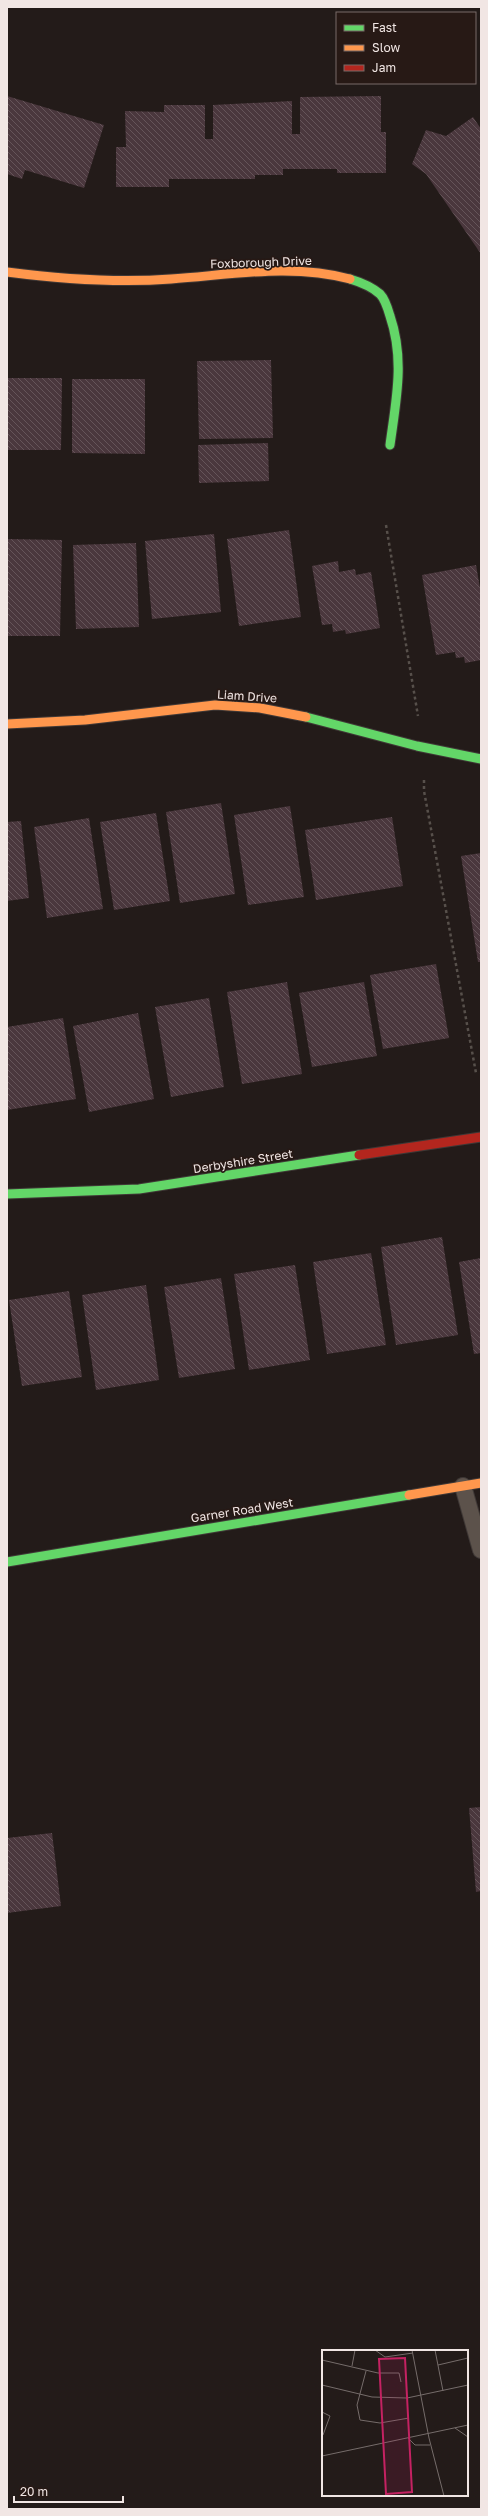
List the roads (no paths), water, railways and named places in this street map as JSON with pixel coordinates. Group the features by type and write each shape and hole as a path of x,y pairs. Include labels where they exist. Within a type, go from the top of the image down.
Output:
{"street":[{"name":"Foxborough Drive","path":"7,272 41,277 147,280 306,271 334,274 358,280 381,295 391,316 400,370 390,445"},
{"name":"Liam Drive","path":"7,724 69,722 185,706 226,705 276,709 325,720 421,748 481,759"},
{"name":"Derbyshire Street","path":"7,1194 139,1189 481,1137"},
{"name":"Garner Road West","path":"7,1562 481,1483"}],"lane":[{"path":"463,1486 481,1550"}]}
